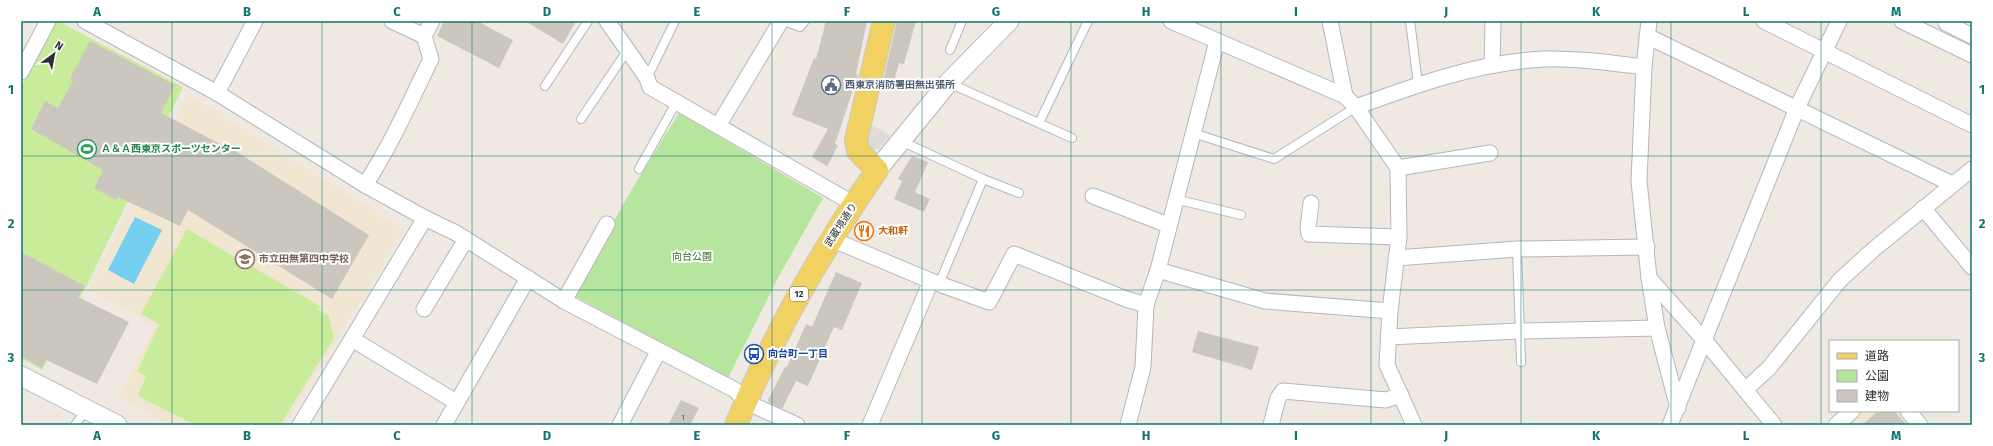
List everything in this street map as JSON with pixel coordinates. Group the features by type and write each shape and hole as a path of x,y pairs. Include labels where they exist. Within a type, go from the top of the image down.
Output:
{"main road":[{"path":"877,170 858,151 856,140 884,21"},
{"name":"武蔵境通り","path":"736,425 782,326 832,239 877,170"}],"street":[{"path":"23,66 48,21"},
{"path":"85,21 217,93 365,185 466,239 564,301 658,352 735,390 746,402 797,425"},
{"path":"217,93 255,21"},
{"path":"392,21 424,36"},
{"path":"365,185 404,116 431,59 424,36 432,21"},
{"path":"607,21 626,51 647,78 650,87 854,204"},
{"path":"718,126 783,21"},
{"path":"877,170 948,83 1009,21"},
{"path":"1171,21 1344,96 1356,107 1398,168 1399,237 1390,311 1387,365 1414,425"},
{"path":"1330,21 1344,96"},
{"path":"1492,65 1493,21"},
{"path":"1764,21 1825,50 1972,125"},
{"path":"1670,425 1705,341 1797,108 1840,21"},
{"path":"1902,21 1972,55"},
{"path":"1938,39 1946,22 1972,36"},
{"path":"1678,408 1657,328 1649,278 1639,181 1644,67 1648,28 1797,108 1952,184"},
{"path":"1128,425 1143,367 1146,305 1158,270 1168,225 1217,41"},
{"path":"1356,107 1418,84 1492,65 1543,59 1562,59 1599,61 1644,67"},
{"path":"1398,168 1490,153"},
{"path":"1745,390 1769,368 1840,280 1874,249 1972,169"},
{"path":"1093,196 1168,225"},
{"path":"1311,203 1308,228 1309,234 1399,237"},
{"path":"1923,208 1972,267"},
{"path":"300,425 425,218"},
{"path":"564,301 607,224"},
{"path":"424,310 466,239"},
{"path":"832,239 935,282 989,302 1014,254 1126,299 1146,305"},
{"path":"1396,258 1517,249 1647,247"},
{"path":"1158,270 1265,301 1390,311"},
{"path":"444,425 528,278"},
{"path":"1649,278 1705,341 1774,425"},
{"path":"870,425 935,282"},
{"path":"1388,337 1520,331 1657,328"},
{"path":"352,338 456,402"},
{"path":"620,425 658,352"},
{"path":"21,376 117,425"},
{"path":"1271,425 1278,398 1283,391 1386,400 1401,395"},
{"path":"1836,425 1851,412"},
{"path":"1909,412 1920,425"}],"lane":[{"path":"545,86 588,21"},
{"path":"647,78 675,21"},
{"path":"783,21 800,27 805,21"},
{"path":"950,50 962,21"},
{"path":"1039,122 1088,21"},
{"path":"1410,21 1418,84"},
{"path":"581,119 626,51"},
{"path":"948,83 1039,122 1072,138"},
{"path":"639,169 676,103"},
{"path":"1193,133 1274,159 1356,107"},
{"path":"900,141 983,179 1019,193"},
{"path":"935,282 983,179"},
{"path":"1175,199 1241,215"},
{"path":"1517,249 1521,362"},
{"path":"75,425 86,410"}],"shaded area":[{"name":"市立田無第四中学校","path":"188,94 404,230 285,425 170,425 118,397 155,326 89,289"},
{"path":"867,124 884,131 890,136 880,148 871,150 867,145"},
{"path":"1863,412 1902,412 1912,425 1847,425"}],"green space":[{"name":"Ａ＆Ａ西東京スポーツセンター","path":"55,21 58,21 183,87 87,285 42,370 21,358 21,87"},
{"name":"向台公園","path":"679,113 823,198 779,276 728,378 572,295 632,189"},
{"path":"187,229 320,306 318,309 329,316 334,338 280,425 195,425 138,396 146,376 137,372 159,324 141,314"}],"water":[{"path":"135,217 162,230 134,284 108,270"}],"building":[{"path":"444,21 477,21 513,40 499,68 437,36"},
{"path":"525,21 576,21 563,44"},
{"path":"826,21 867,21 856,74 858,75 835,144 838,146 827,166 812,157 828,129 792,115 814,58 816,59"},
{"path":"897,21 916,21 904,64 899,63 892,89 882,86"},
{"path":"90,41 175,85 161,113 228,148 229,147 369,235 332,299 188,210 180,226 118,197 116,200 94,188 103,170 31,129 45,101 58,108 73,81 70,78"},
{"path":"912,156 928,162 915,192 930,199 924,212 894,199 902,181 898,179"},
{"path":"21,252 85,286 78,297 129,322 97,384 46,360 42,368 21,356"},
{"path":"836,272 862,283 842,330 834,327 808,386 796,381 782,409 769,403 768,400 785,367 787,367 806,324 812,327"},
{"path":"1198,331 1259,347 1252,370 1192,352"},
{"path":"681,400 699,408 690,425 668,425"},
{"path":"1877,412 1895,412 1907,425 1862,425"}],"place":[{"name":"西東京消防署田無出張所","path":"831,85"},
{"name":"Ａ＆Ａ西東京スポーツセンター","path":"87,149"},
{"name":"大和軒","path":"864,231"},
{"name":"市立田無第四中学校","path":"245,259"},
{"name":"向台町一丁目","path":"754,354"}]}
